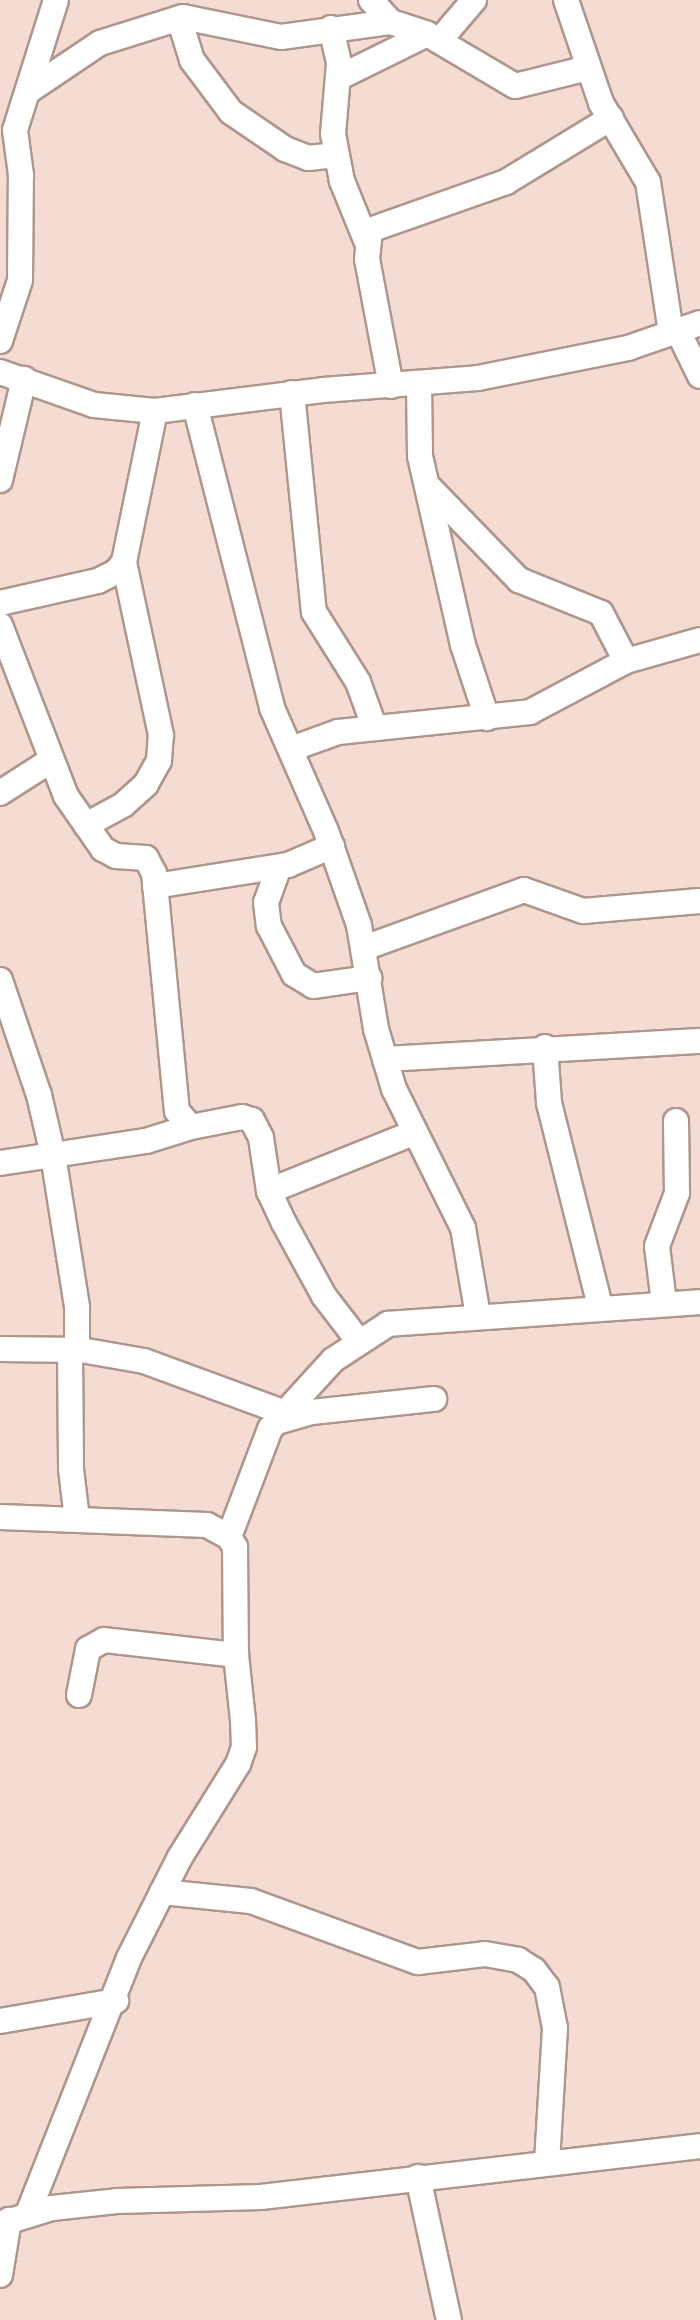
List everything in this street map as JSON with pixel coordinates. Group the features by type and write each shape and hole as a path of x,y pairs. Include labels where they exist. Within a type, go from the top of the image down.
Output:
{"street":[{"path":"0,341 20,280 21,175 8,129 30,90 56,0"},
{"path":"371,0 391,22"},
{"path":"338,78 433,37 474,0"},
{"path":"566,0 578,24 588,68 611,118 648,182 683,329 700,376"},
{"path":"30,90 100,43 179,18 213,19 281,37 391,22 433,37 515,86 588,68"},
{"path":"179,18 192,60 231,112 285,149 308,158 337,155"},
{"path":"331,28 338,78 333,134 337,155 366,240 391,386"},
{"path":"366,240 383,222 506,182 611,118"},
{"path":"0,372 94,405 155,411 292,393 419,384 540,367 683,329"},
{"path":"0,480 24,379"},
{"path":"419,384 417,423 428,485 463,645 487,718"},
{"path":"292,393 314,612 358,682 374,726"},
{"path":"195,405 272,708 332,846 364,948 385,1059 413,1133 463,1228 478,1316"},
{"path":"86,825 123,805 146,784 159,761 161,735 124,562 155,411"},
{"path":"428,485 519,580 601,613 626,661"},
{"path":"0,603 98,581 124,562"},
{"path":"0,625 12,646 50,761 86,825 111,855 146,858 155,886 177,1111 191,1127"},
{"path":"291,749 338,732 374,726 530,712 626,661 700,640"},
{"path":"0,793 50,761"},
{"path":"155,886 279,867 332,846"},
{"path":"279,867 270,887 268,914 294,974 313,986 369,978"},
{"path":"364,948 524,890 583,911 700,901"},
{"path":"0,980 53,1155 77,1307 71,1469 77,1519"},
{"path":"385,1059 545,1047 700,1041"},
{"path":"545,1047 549,1103 564,1175 600,1306"},
{"path":"0,1163 146,1141 191,1127 242,1117 252,1120 261,1138 269,1191 324,1296 357,1339"},
{"path":"664,1303 657,1246 677,1193 676,1121"},
{"path":"269,1191 413,1133"},
{"path":"229,1537 281,1417 357,1339 388,1324 600,1306 700,1302"},
{"path":"0,1349 74,1350 144,1361 281,1417 434,1399"},
{"path":"0,1517 207,1525 229,1537 235,1547 236,1655 244,1747 215,1806 162,1892 129,1958 116,2001 12,2220 0,2275"},
{"path":"79,1695 88,1649 104,1640 236,1655"},
{"path":"162,1892 251,1901 418,1962 485,1954 526,1965 547,1987 555,2028 547,2161"},
{"path":"0,2021 116,2001"},
{"path":"12,2220 117,2201 261,2197 547,2161 700,2146"},
{"path":"418,2177 449,2320"}]}
